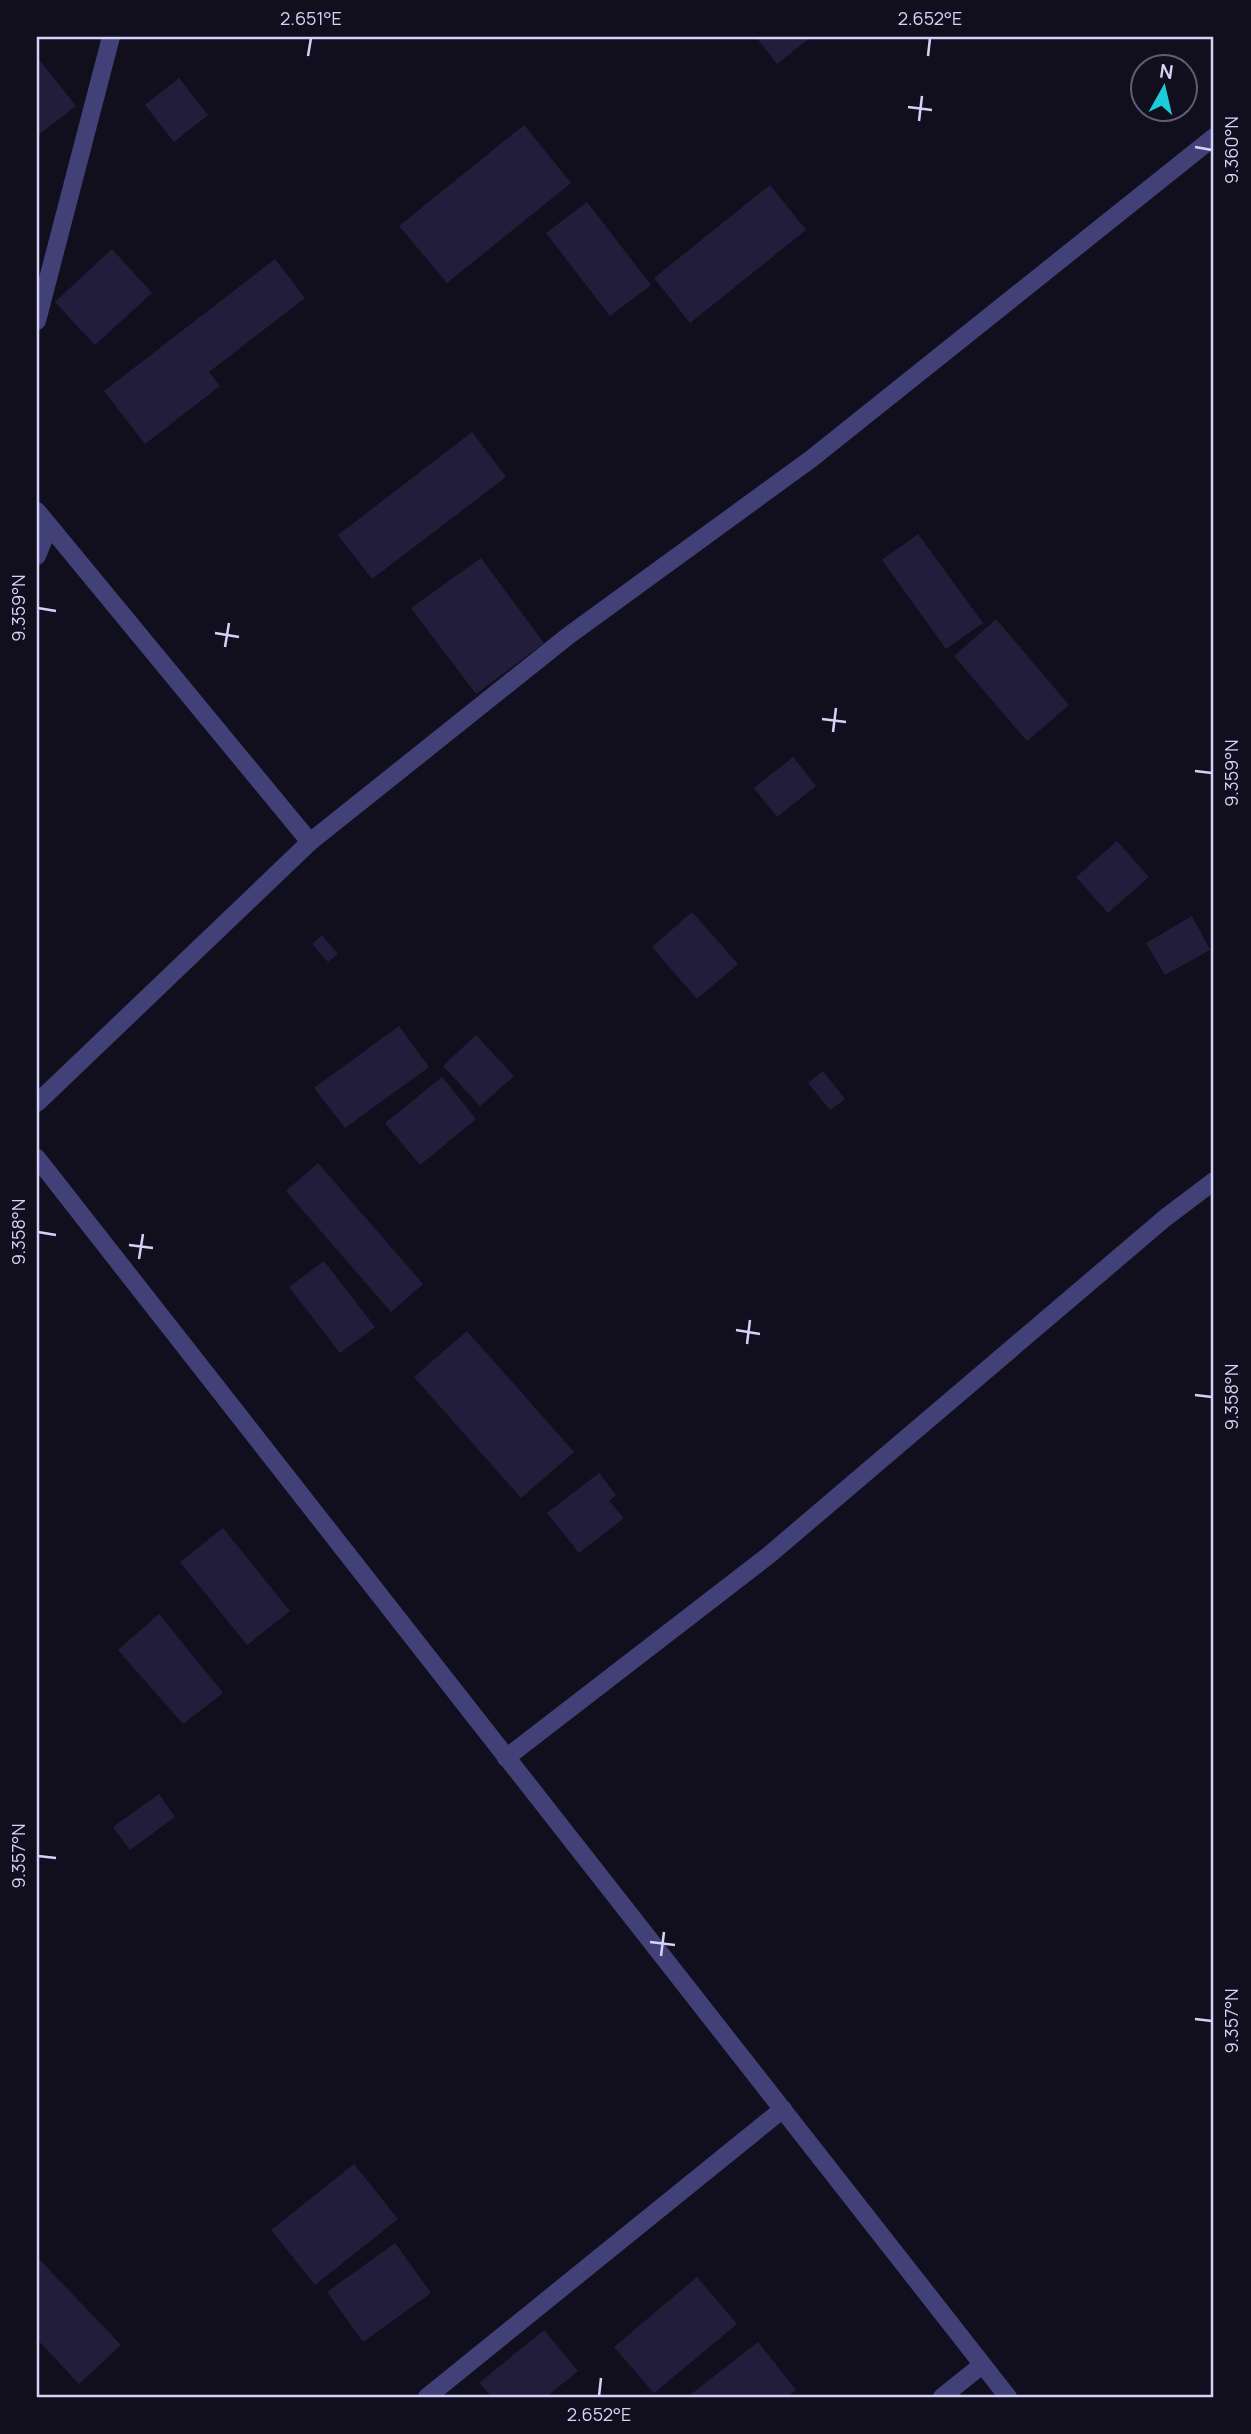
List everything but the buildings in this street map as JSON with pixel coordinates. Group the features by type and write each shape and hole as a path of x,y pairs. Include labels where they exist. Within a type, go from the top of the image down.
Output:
{"street":[{"path":"37,321 111,37"},
{"path":"37,1103 310,842 568,636 811,459 1214,137"},
{"path":"37,511 310,842"},
{"path":"37,556 49,526"},
{"path":"37,1158 1008,2397"},
{"path":"506,1758 769,1555 1165,1218 1214,1181"},
{"path":"426,2397 783,2109"},
{"path":"942,2397 982,2365"}]}
